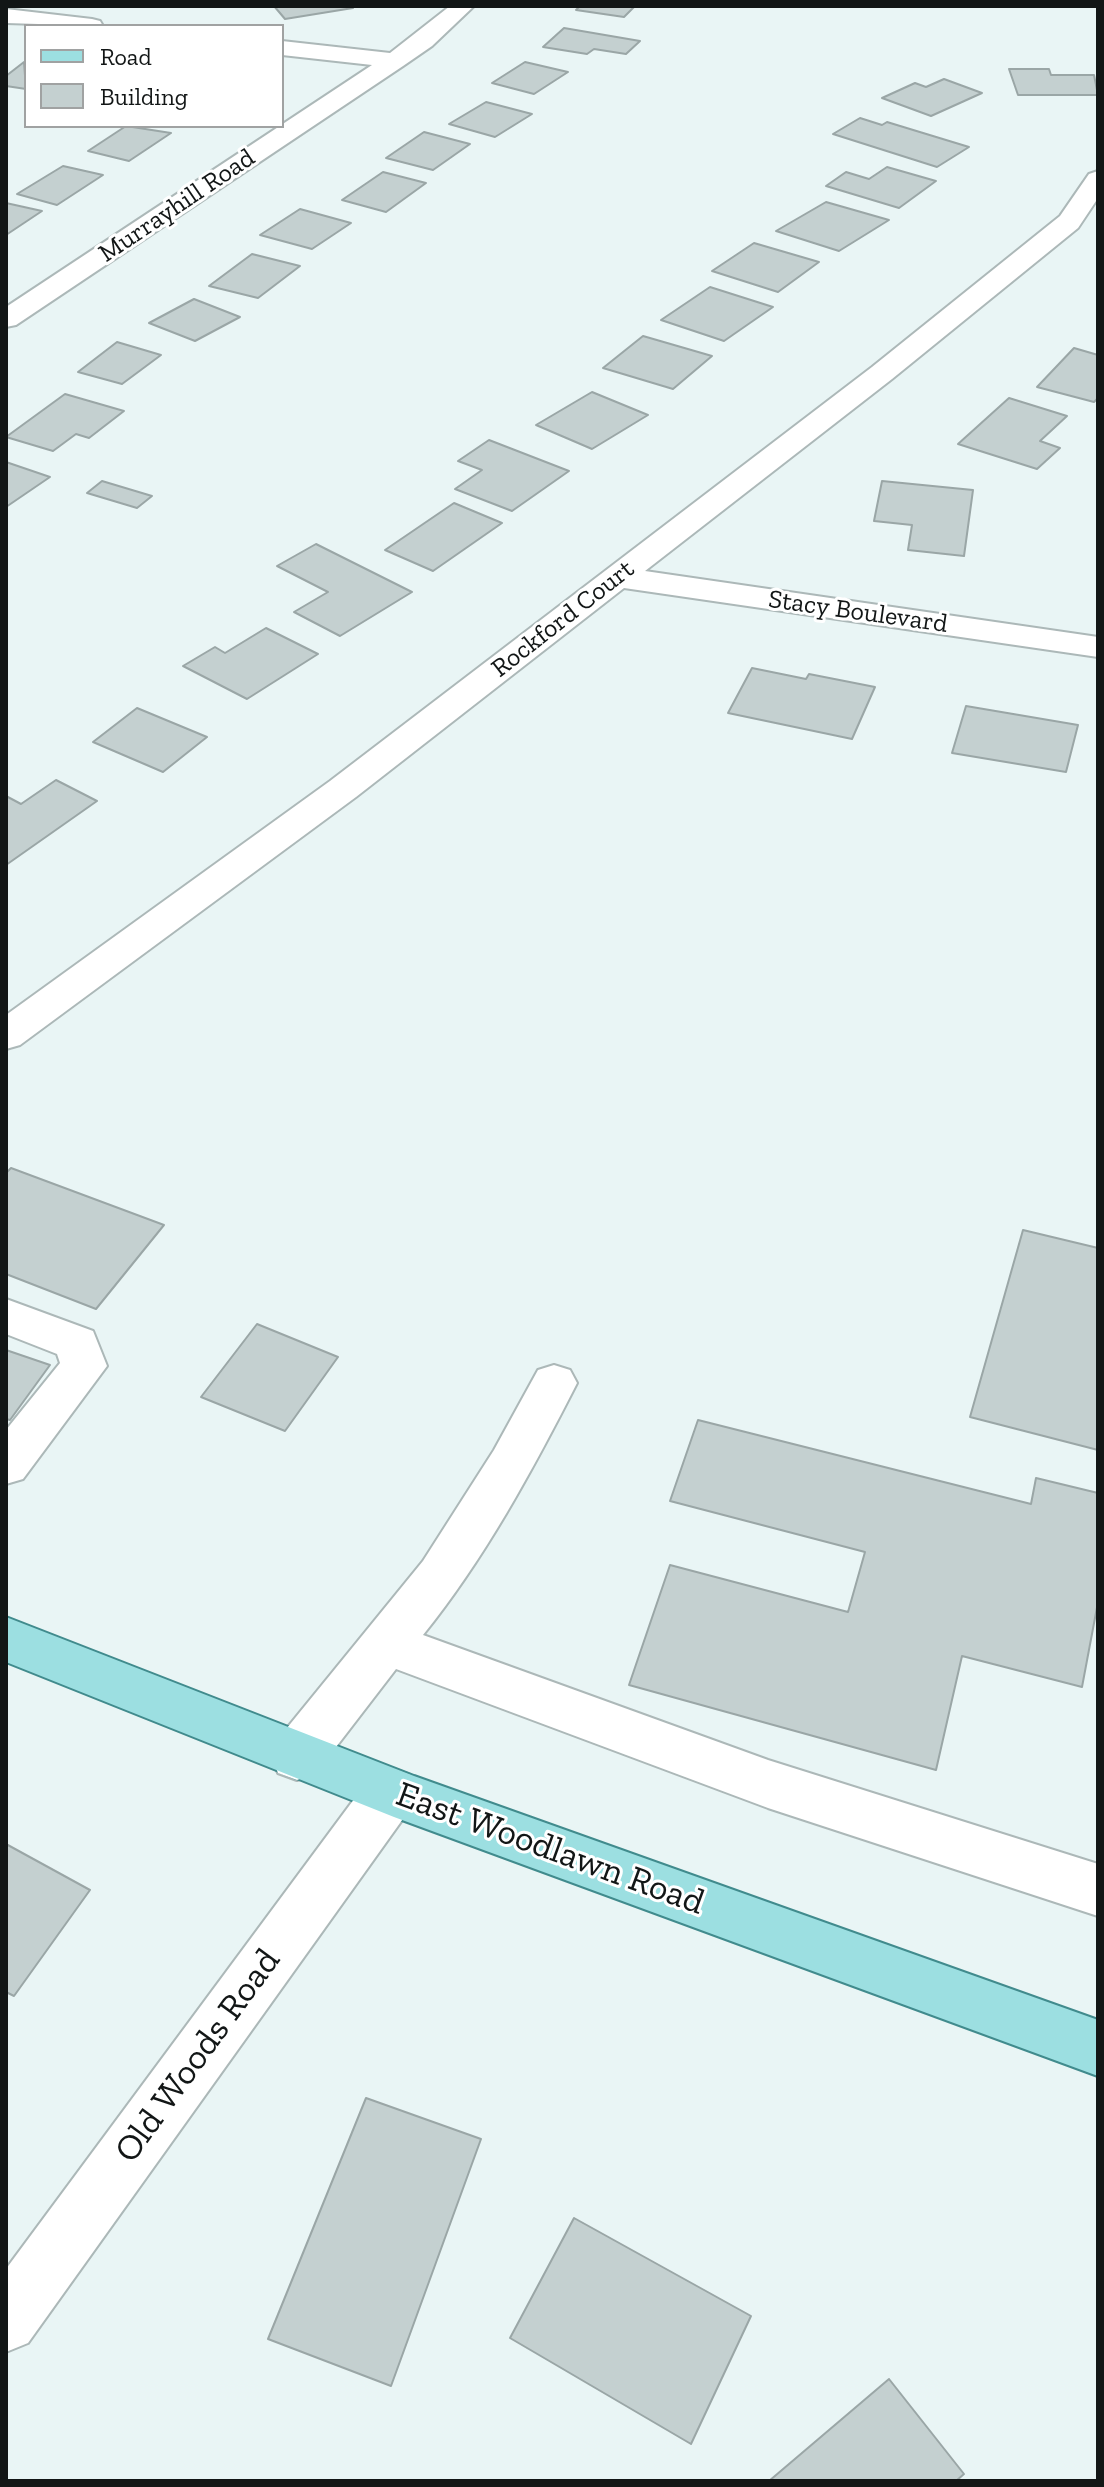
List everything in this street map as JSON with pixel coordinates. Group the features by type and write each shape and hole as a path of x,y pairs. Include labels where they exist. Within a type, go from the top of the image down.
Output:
{"main road":[{"name":"East Woodlawn Road","path":"6,1639 150,1700 391,1792 1098,2048"}],"street":[{"name":"Murrayhill Road","path":"6,319 395,61 424,41 463,6"},
{"path":"6,16 75,24"},
{"path":"284,48 395,61"},
{"name":"Rockford Court","path":"6,1035 343,789 882,373 1069,222 1098,179"},
{"name":"Stacy Boulevard","path":"618,577 1098,647"},
{"path":"6,1316 77,1343 84,1366 8,1460"},
{"path":"297,1756 441,1576 511,1464 554,1383"},
{"path":"386,1643 768,1784 1098,1890"},
{"name":"Old Woods Road","path":"6,2321 391,1792"}],"building":[{"path":"274,6 351,6 353,8 285,19"},
{"path":"580,6 635,6 624,17 576,10"},
{"path":"564,28 640,41 626,54 594,49 587,54 543,47"},
{"path":"24,62 24,89 6,86 6,76"},
{"path":"525,62 568,72 534,94 492,83"},
{"path":"1009,69 1049,69 1051,75 1094,75 1098,95 1018,95"},
{"path":"944,79 982,93 931,116 882,98 915,83 926,87"},
{"path":"486,102 532,114 495,137 449,124"},
{"path":"860,118 882,125 887,122 969,147 937,167 833,134"},
{"path":"123,128 171,133 129,161 88,151"},
{"path":"424,132 470,144 433,170 386,158"},
{"path":"63,166 103,175 57,205 17,194"},
{"path":"887,167 936,181 899,208 826,186 846,172 869,179"},
{"path":"383,172 426,183 386,212 342,200"},
{"path":"826,202 889,220 839,251 776,231"},
{"path":"6,203 42,211 6,235"},
{"path":"300,209 351,223 312,249 260,235"},
{"path":"754,243 819,262 778,292 712,271"},
{"path":"252,254 300,266 258,298 209,286"},
{"path":"710,287 773,307 724,341 661,320"},
{"path":"194,299 240,317 195,341 149,323"},
{"path":"643,336 712,356 673,389 603,368"},
{"path":"117,342 161,355 122,384 78,372"},
{"path":"1074,348 1098,355 1098,398 1094,402 1037,387"},
{"path":"592,392 648,415 592,449 536,425"},
{"path":"65,394 124,411 89,438 76,434 53,451 6,437"},
{"path":"1009,398 1067,416 1040,441 1060,448 1037,469 958,444"},
{"path":"489,440 569,471 512,511 455,489 482,470 458,461"},
{"path":"6,462 50,477 6,507"},
{"path":"102,481 152,496 137,508 87,493"},
{"path":"882,481 973,490 964,556 908,550 912,525 874,521"},
{"path":"454,503 502,523 433,571 385,550"},
{"path":"316,544 412,592 340,636 294,612 328,592 277,566"},
{"path":"266,628 318,654 247,699 183,666 215,647 225,653"},
{"path":"752,668 806,679 809,674 875,687 852,739 728,713"},
{"path":"966,706 1078,725 1066,772 952,753"},
{"path":"137,708 207,737 163,772 93,742"},
{"path":"56,780 97,801 6,865 6,796 21,804"},
{"path":"11,1168 164,1225 96,1309 6,1274 6,1173"},
{"path":"1023,1230 1098,1248 1098,1450 970,1417"},
{"path":"257,1324 338,1357 285,1431 201,1397"},
{"path":"6,1350 50,1365 10,1420 6,1419"},
{"path":"698,1420 1031,1504 1036,1478 1098,1493 1098,1602 1082,1687 962,1656 936,1770 629,1685 670,1565 848,1612 865,1552 670,1501"},
{"path":"6,1844 90,1890 14,1996 6,1992"},
{"path":"366,2098 481,2139 391,2386 268,2339"},
{"path":"574,2218 751,2316 691,2444 510,2338"},
{"path":"889,2379 964,2474 956,2481 769,2481"}]}
